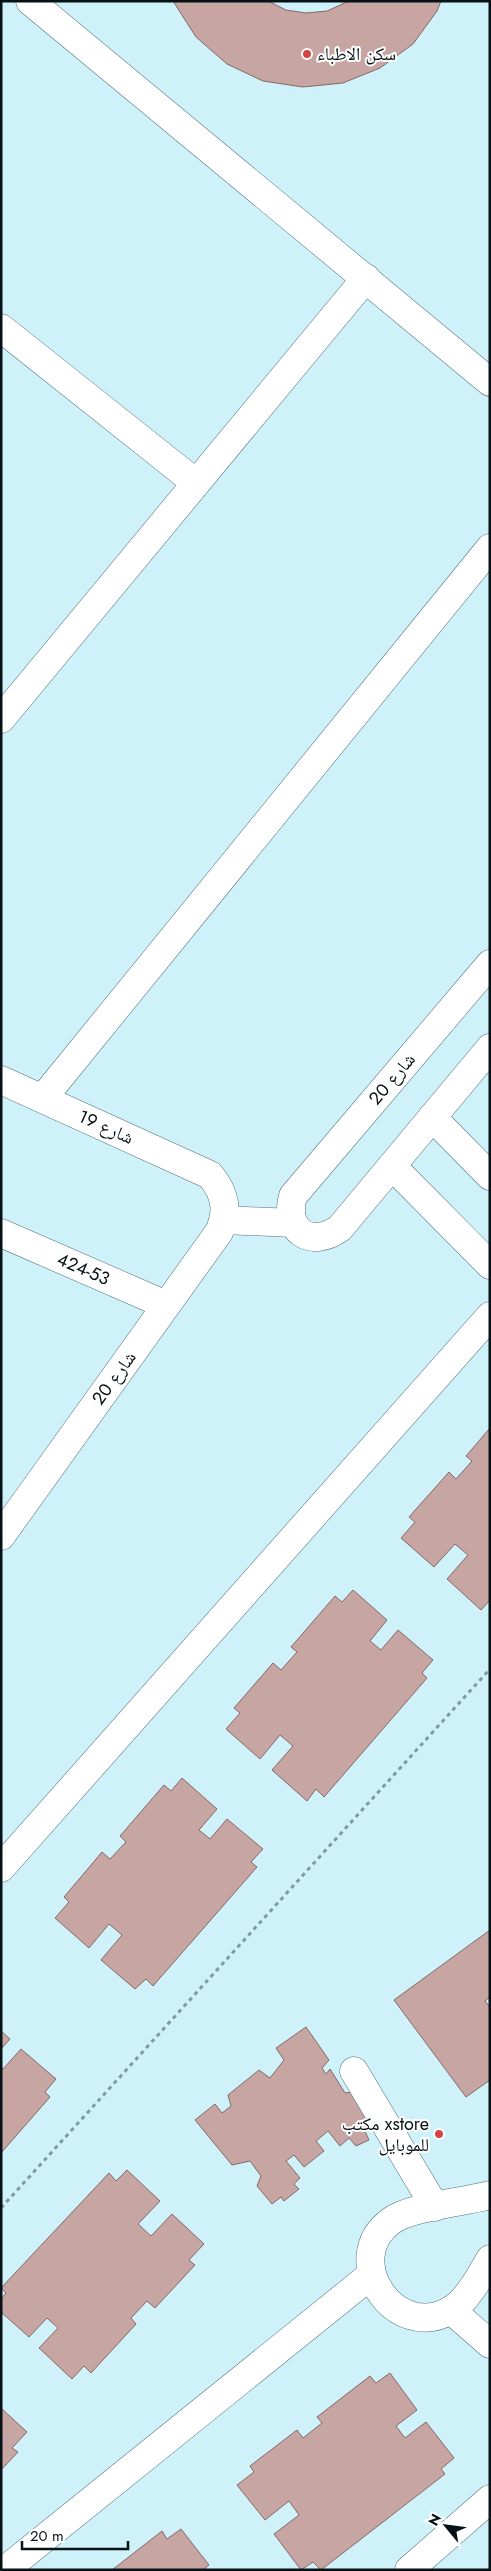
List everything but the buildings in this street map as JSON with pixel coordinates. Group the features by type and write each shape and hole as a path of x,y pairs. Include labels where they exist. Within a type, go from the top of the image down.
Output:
{"street":[{"path":"30,1 490,382"},
{"path":"6,704 196,484 366,278"},
{"path":"1,328 196,484"},
{"path":"43,1098 490,548"},
{"name":"شارع 20","path":"293,1223 289,1210 293,1196 490,964"},
{"path":"224,1220 293,1223 302,1234 315,1238 329,1236 340,1228 490,1048"},
{"name":"شارع 19","path":"1,1080 210,1174"},
{"path":"432,1117 490,1176"},
{"path":"392,1166 490,1265"},
{"name":"شارع 20","path":"1,1536 219,1232 224,1220 224,1195 210,1174"},
{"name":"424-53","path":"1,1233 166,1305"},
{"path":"1,1868 490,1316"},
{"path":"354,2071 435,2207"},
{"path":"490,2195 407,2212 390,2221 377,2236 371,2255 372,2275 379,2294 393,2308 412,2316 432,2317 451,2310 465,2297 490,2259"},
{"path":"6,2570 372,2275"},
{"path":"451,2310 490,2344"},
{"path":"409,2570 490,2499"}],"path":[{"path":"1,2208 490,1669"}],"place":[{"name":"سكن الاطباء","path":"307,54"},
{"name":"مكتب xstore للموبايل","path":"439,2134"}]}
